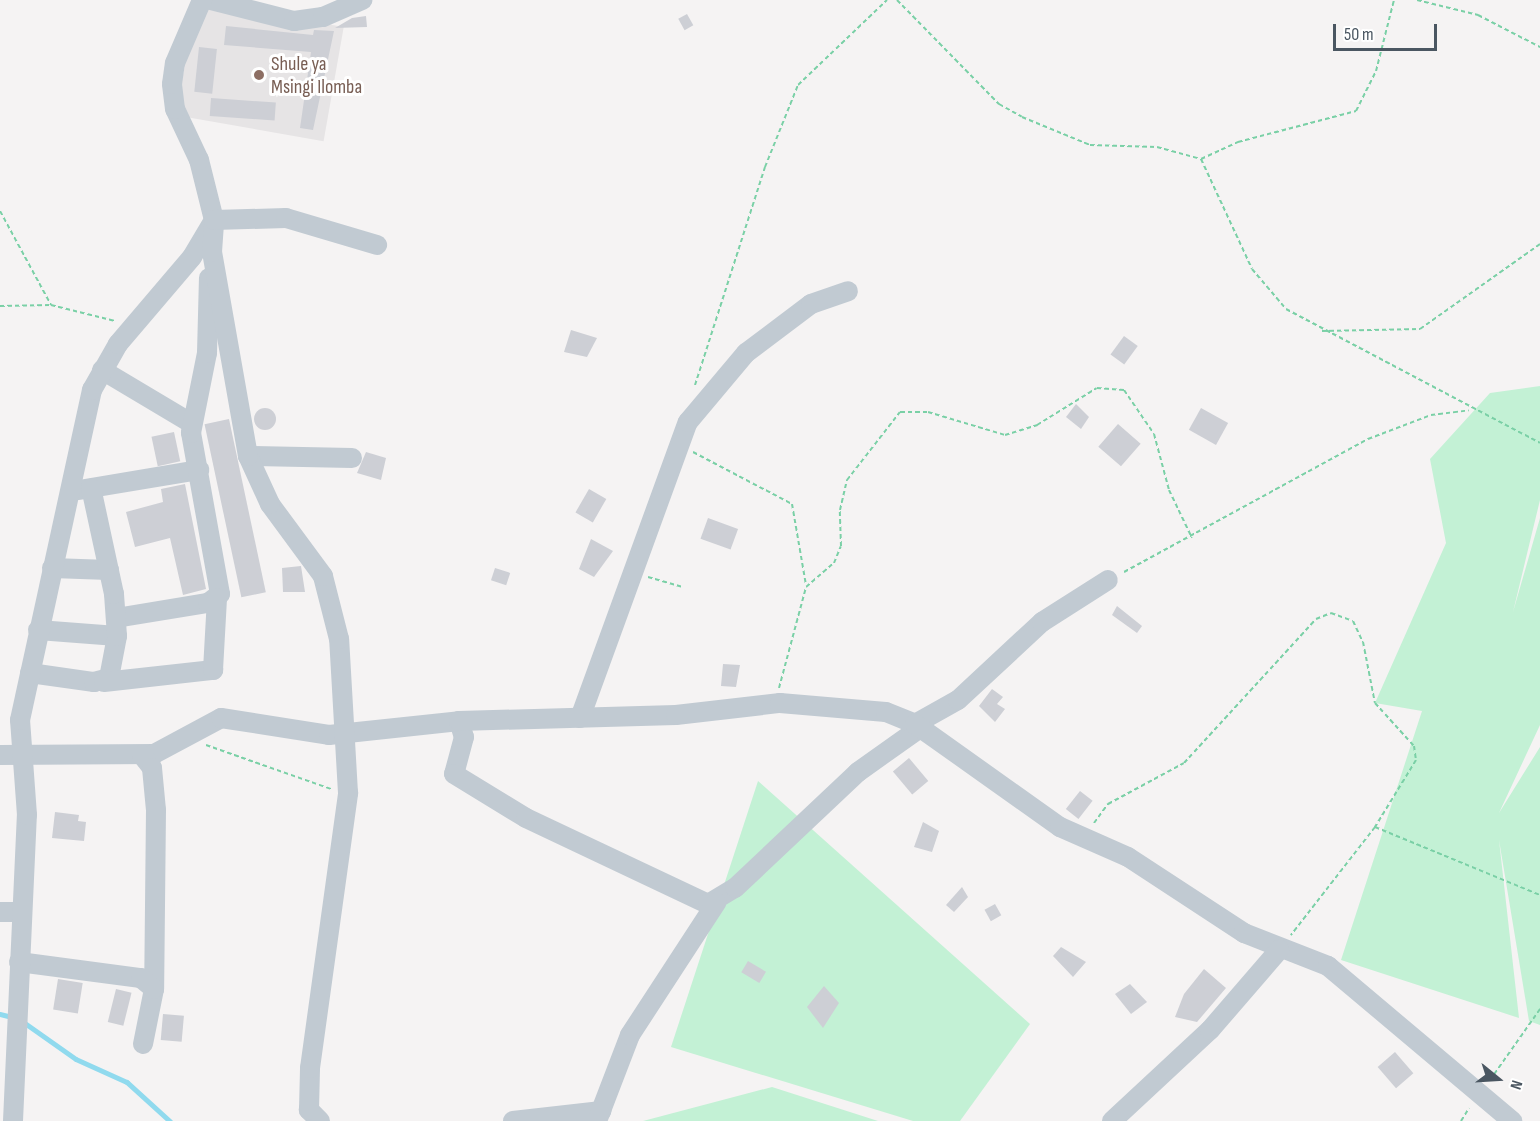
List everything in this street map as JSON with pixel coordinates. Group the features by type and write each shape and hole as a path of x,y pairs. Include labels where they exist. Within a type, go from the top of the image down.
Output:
{"street":[{"path":"30,673 104,682 213,670 220,586 191,423 207,353 214,220 199,160 175,109 172,84 175,63 202,0"},
{"path":"211,0 294,21 323,17 362,0"},
{"path":"214,220 286,218 377,245"},
{"path":"14,1121 21,912 27,815 20,720 38,630 102,370 132,327 192,257 214,220"},
{"path":"212,252 248,456 270,504 313,560 328,590 339,639 348,793 308,1092 309,1110 320,1121"},
{"path":"580,718 676,446 708,394 746,353 811,304 848,291"},
{"path":"102,370 191,423"},
{"path":"248,456 352,458"},
{"path":"71,492 199,470"},
{"path":"91,488 109,570 116,627 104,682"},
{"path":"52,568 109,570"},
{"path":"513,1121 599,1116 630,1035 716,903 846,783 917,726 958,700 1042,622 1108,580"},
{"path":"38,630 116,627 218,598"},
{"path":"0,755 142,755 221,718 345,734 459,721 676,715 780,703 867,708 917,726 1083,837 1128,857 1244,933 1279,950 1328,966 1477,1095 1512,1121"},
{"path":"459,721 464,737 454,774 526,818 692,900 716,903"},
{"path":"142,755 155,785 154,989 142,1044"},
{"path":"0,912 21,912"},
{"path":"1112,1121 1210,1030 1279,950"},
{"path":"19,962 141,978 154,989"}],"path":[{"path":"694,393 765,167 798,85 887,0"},
{"path":"897,0 999,104 1022,117 1090,145 1157,147 1201,159 1238,142 1356,111 1376,71 1394,0"},
{"path":"1417,0 1478,15 1540,47"},
{"path":"1201,159 1260,280 1286,309 1321,331 1471,410 1540,443"},
{"path":"0,211 51,305"},
{"path":"1321,331 1420,329 1540,244"},
{"path":"0,306 51,305 132,327"},
{"path":"806,587 838,555 847,480 888,422 904,410 928,412 1005,435 1037,426 1097,388 1124,390 1154,434 1169,489 1192,538"},
{"path":"1108,580 1192,538 1368,439 1431,415 1471,410"},
{"path":"676,446 728,466 792,504 806,587 782,668 780,703"},
{"path":"631,573 684,587"},
{"path":"1083,837 1108,804 1184,763 1312,623 1331,613 1356,624 1375,703 1416,751 1406,780 1375,827 1279,950"},
{"path":"183,737 278,774 348,793"},
{"path":"1375,827 1540,895"},
{"path":"1477,1095 1540,1009"}],"shaded area":[{"path":"196,1 344,27 324,141 176,115"}],"green space":[{"path":"1540,386 1540,500 1513,612 1540,518 1540,725 1499,813 1540,747 1540,1025 1529,1021 1499,840 1519,1018 1341,960 1422,711 1375,703 1446,543 1430,459 1490,393"},
{"path":"758,781 1030,1024 960,1121 913,1121 671,1047"},
{"path":"772,1087 878,1121 643,1121"}],"building":[{"path":"687,14 693,25 685,30 678,19"},
{"path":"366,16 367,27 335,28 352,18"},
{"path":"226,26 313,35 314,30 334,31 313,130 300,128 311,52 224,45"},
{"path":"199,47 217,49 212,94 194,92"},
{"path":"211,98 276,103 275,120 210,116"},
{"path":"571,330 597,338 587,357 564,352"},
{"path":"1124,336 1138,346 1124,365 1110,355"},
{"path":"1076,404 1089,417 1081,429 1066,417"},
{"path":"265,408 273,411 276,419 273,427 265,430 257,427 254,419 257,411"},
{"path":"1201,408 1228,423 1216,445 1189,430"},
{"path":"229,419 266,592 241,597 205,424"},
{"path":"1118,424 1141,444 1121,466 1098,447"},
{"path":"174,432 180,461 158,466 152,437"},
{"path":"366,452 386,458 381,480 357,473"},
{"path":"185,484 206,589 183,595 170,538 135,547 126,512 163,502 161,489"},
{"path":"589,489 606,499 593,522 576,512"},
{"path":"708,518 738,529 731,550 700,539"},
{"path":"591,539 613,551 594,577 579,569"},
{"path":"301,566 305,592 283,592 282,568"},
{"path":"495,568 510,573 506,585 491,580"},
{"path":"1117,606 1142,626 1137,633 1112,615"},
{"path":"723,664 740,665 736,687 721,686"},
{"path":"992,689 1003,697 997,704 1005,709 995,722 979,706"},
{"path":"909,758 928,781 912,794 893,771"},
{"path":"1080,791 1093,801 1078,819 1066,809"},
{"path":"55,812 79,815 78,821 86,822 84,841 52,838"},
{"path":"923,822 939,831 932,852 914,847"},
{"path":"962,887 968,897 954,912 946,905"},
{"path":"995,904 1001,915 991,921 985,910"},
{"path":"1061,947 1086,962 1073,977 1053,956"},
{"path":"748,961 766,972 759,983 741,972"},
{"path":"1204,969 1226,988 1197,1022 1175,1017 1184,994"},
{"path":"58,979 83,983 78,1014 53,1010"},
{"path":"1130,984 1147,1002 1131,1014 1115,994"},
{"path":"824,986 839,1003 823,1028 807,1007"},
{"path":"116,989 132,993 123,1026 108,1022"},
{"path":"163,1014 184,1016 182,1042 161,1040"},
{"path":"1395,1052 1413,1073 1396,1088 1378,1067"}],"waterway":[{"path":"0,1014 12,1017"},
{"path":"25,1023 76,1059 127,1082 170,1121"}],"place":[{"name":"Shule ya Msingi Ilomba","path":"259,75"}]}
